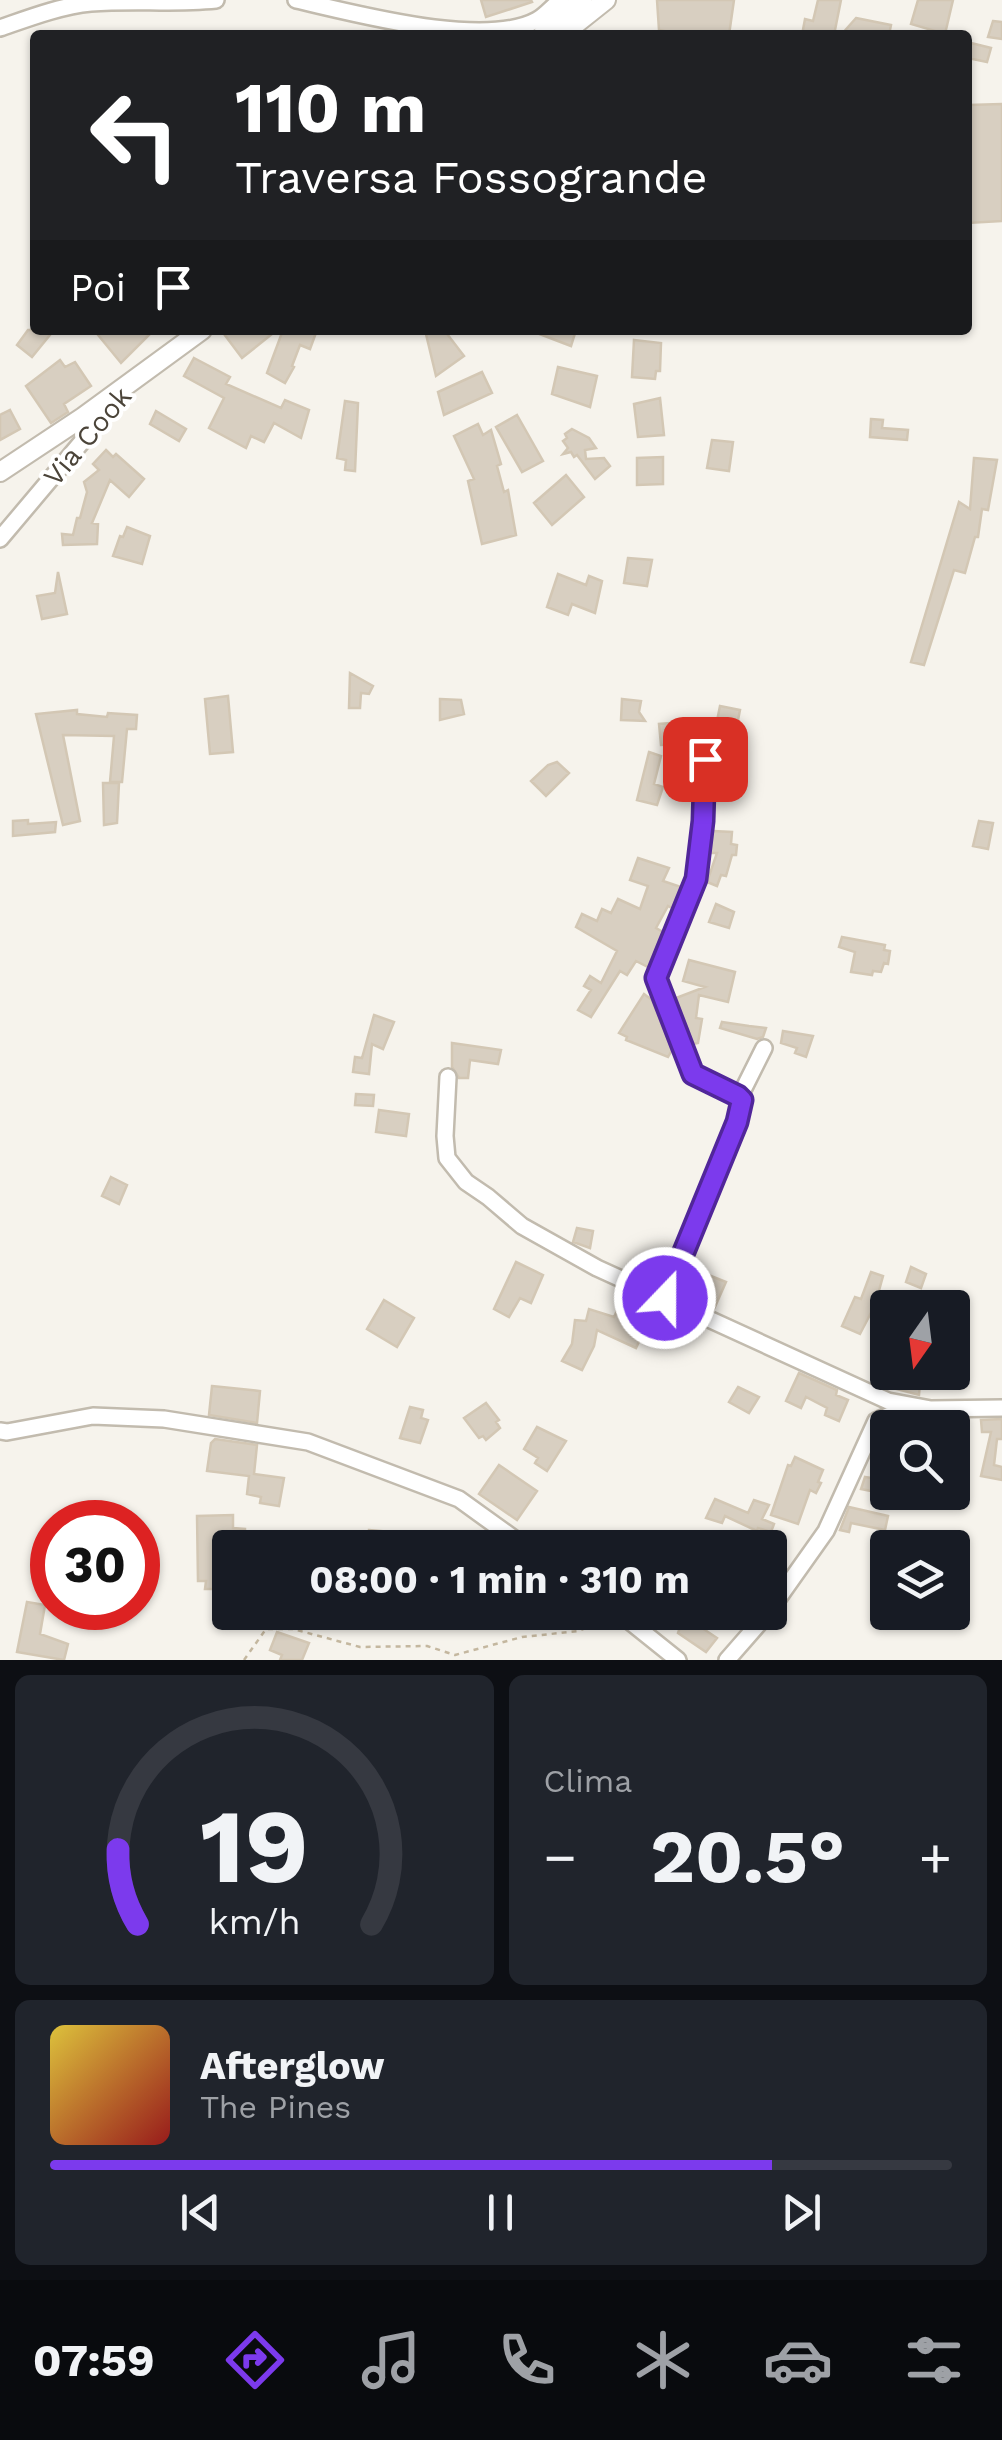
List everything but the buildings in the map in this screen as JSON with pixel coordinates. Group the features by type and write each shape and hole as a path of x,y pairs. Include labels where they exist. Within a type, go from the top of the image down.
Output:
{"street":[{"path":"0,28 92,3 181,4 216,0"},
{"path":"296,0 454,30"},
{"path":"497,30 537,20 561,0"},
{"path":"548,30 582,0"},
{"path":"568,30 606,0"},
{"path":"0,472 194,335"},
{"name":"Via Cook","path":"0,539 134,380"},
{"path":"705,759 696,879 656,978 693,1074 742,1100"},
{"path":"665,1298 737,1122 743,1090 764,1048"},
{"path":"448,1077 448,1158 466,1182 549,1244 827,1375 908,1407 1002,1408"},
{"path":"787,1585 833,1517 876,1421 908,1407"},
{"path":"0,1431 93,1416 164,1419 308,1442 459,1499 501,1530"},
{"path":"640,1630 678,1660"},
{"path":"727,1660 753,1630"}],"path":[{"path":"244,1660 265,1630"},
{"path":"298,1630 360,1647 426,1646 455,1655 522,1637 581,1630"}],"route":[{"path":"665,1298 737,1122 742,1100 693,1074 656,978 696,879 705,759"}]}
